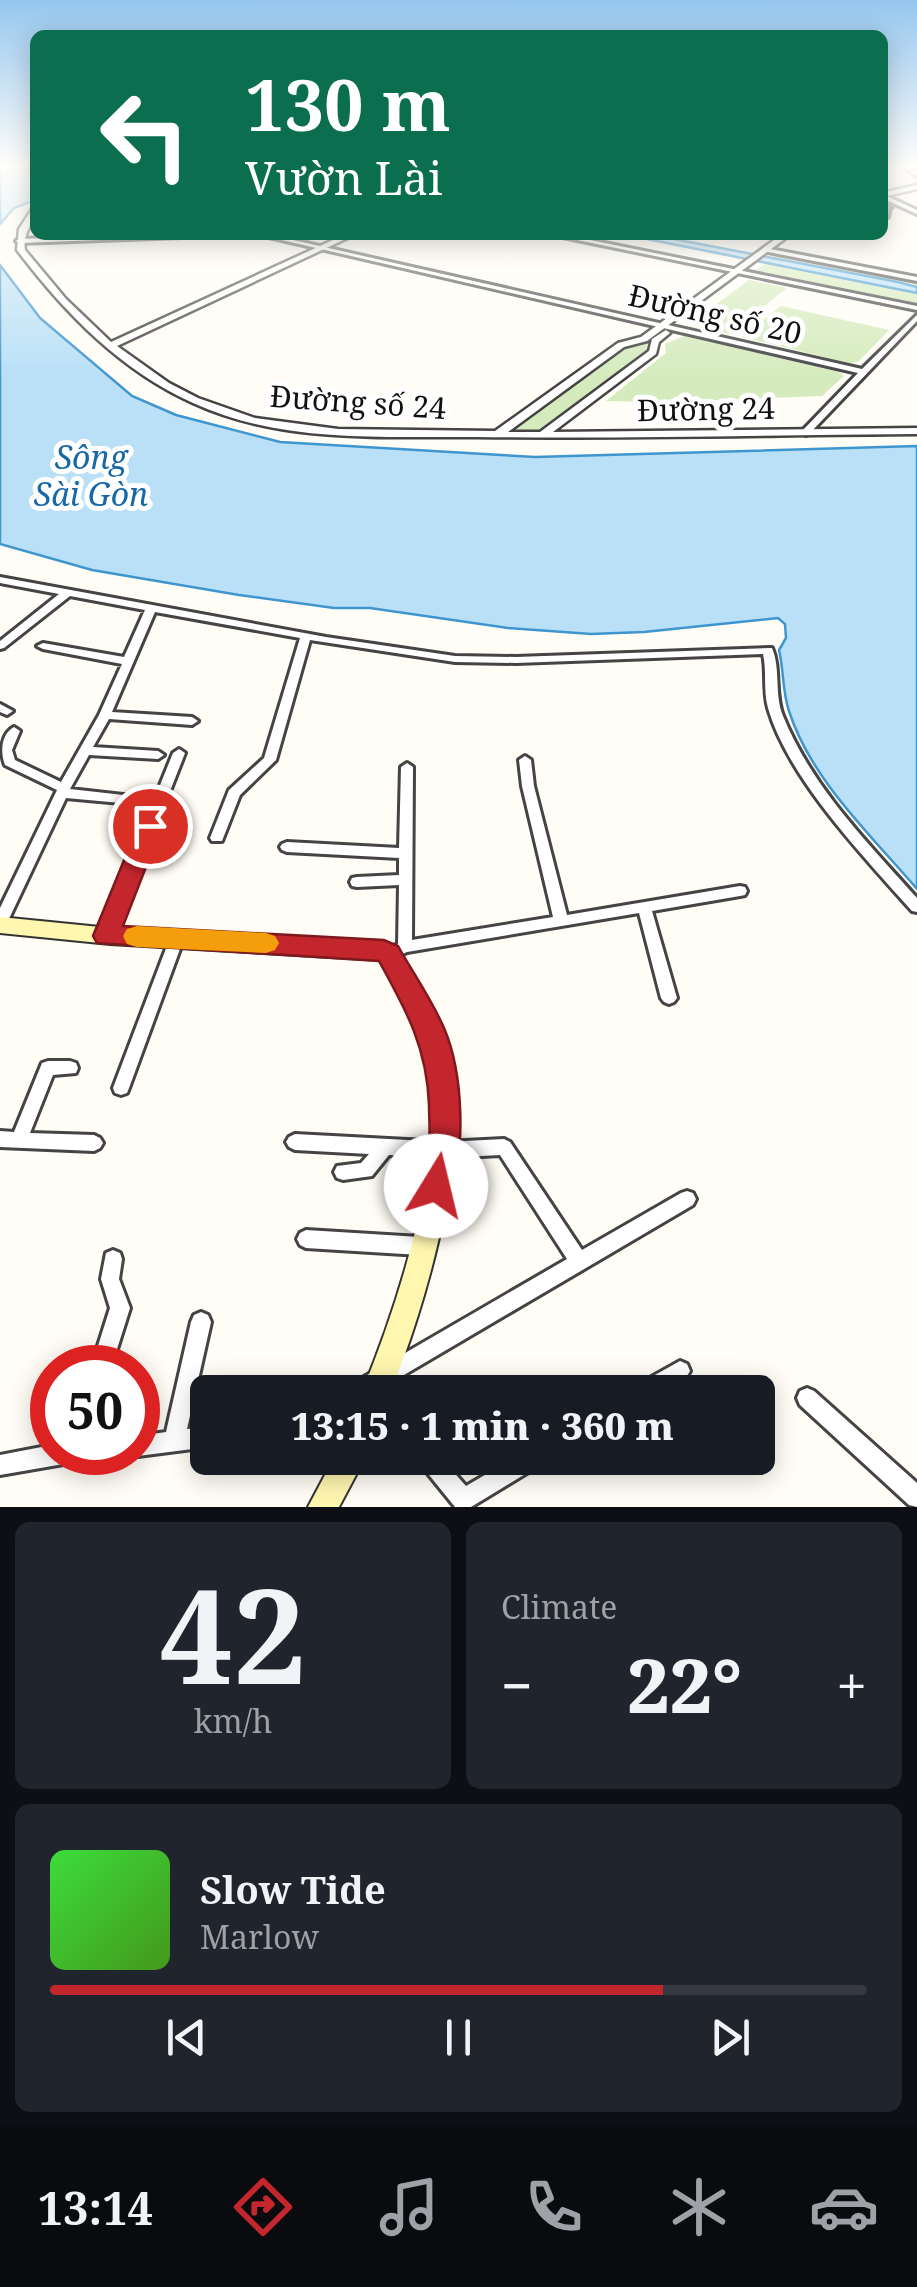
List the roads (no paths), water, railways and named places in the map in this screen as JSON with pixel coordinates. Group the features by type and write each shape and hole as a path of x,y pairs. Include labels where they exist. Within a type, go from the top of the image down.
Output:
{"main road":[{"path":"0,924 106,936 397,950 431,1030 444,1100 444,1150 382,1375"},
{"path":"322,1507 340,1475"}],"street":[{"path":"19,241 22,237"},
{"path":"19,241 46,240"},
{"name":"Đường số 20","path":"285,240 864,372"},
{"path":"108,344 338,240"},
{"path":"581,240 917,308"},
{"path":"763,257 781,240"},
{"path":"497,435 621,345 666,327 790,240"},
{"name":"Đường số 24","path":"19,241 20,250 40,276 108,344 181,393 245,419 349,432 497,435"},
{"path":"763,257 917,279"},
{"path":"806,432 917,317"},
{"path":"542,436 653,352 655,341 666,327"},
{"name":"Đường 24","path":"497,435 674,437 917,431"},
{"path":"0,580 306,636 486,660 768,650 769,692 782,731 850,830 917,907"},
{"path":"0,646 67,592"},
{"path":"0,924 63,790 105,715 151,609"},
{"path":"217,838 234,793 270,760 306,636"},
{"path":"43,646 126,662"},
{"path":"105,715 192,721"},
{"path":"14,731 6,750 9,762 63,790 132,800"},
{"path":"86,751 158,755"},
{"path":"106,936 179,753"},
{"path":"525,760 562,920"},
{"path":"407,767 405,880 397,950 740,892"},
{"path":"287,847 405,853"},
{"path":"356,882 405,880"},
{"path":"645,910 669,998"},
{"path":"121,1088 177,938"},
{"path":"70,1068 48,1068 9,1139 94,1142"},
{"path":"295,1142 444,1150 504,1146 578,1260"},
{"path":"343,1172 366,1170 385,1147"},
{"path":"397,1375 578,1260 688,1199"},
{"path":"306,1239 420,1246"},
{"path":"108,1345 120,1308 110,1279 113,1258"},
{"path":"174,1442 200,1322"},
{"path":"675,1375 680,1372"},
{"path":"807,1398 917,1497"},
{"path":"160,1444 190,1440"},
{"path":"0,1464 30,1460"},
{"path":"442,1475 462,1498 503,1475"}],"water":[{"path":"652,240 679,240 898,282 917,287 917,293"},
{"name":"Sông Sài Gòn","path":"0,265 40,318 132,396 176,415 280,442 535,457 917,446 917,889 827,784 799,736 785,696 779,650 786,638 785,624 778,618 591,634 508,628 370,608 334,608 239,595 92,570 0,544"}]}
